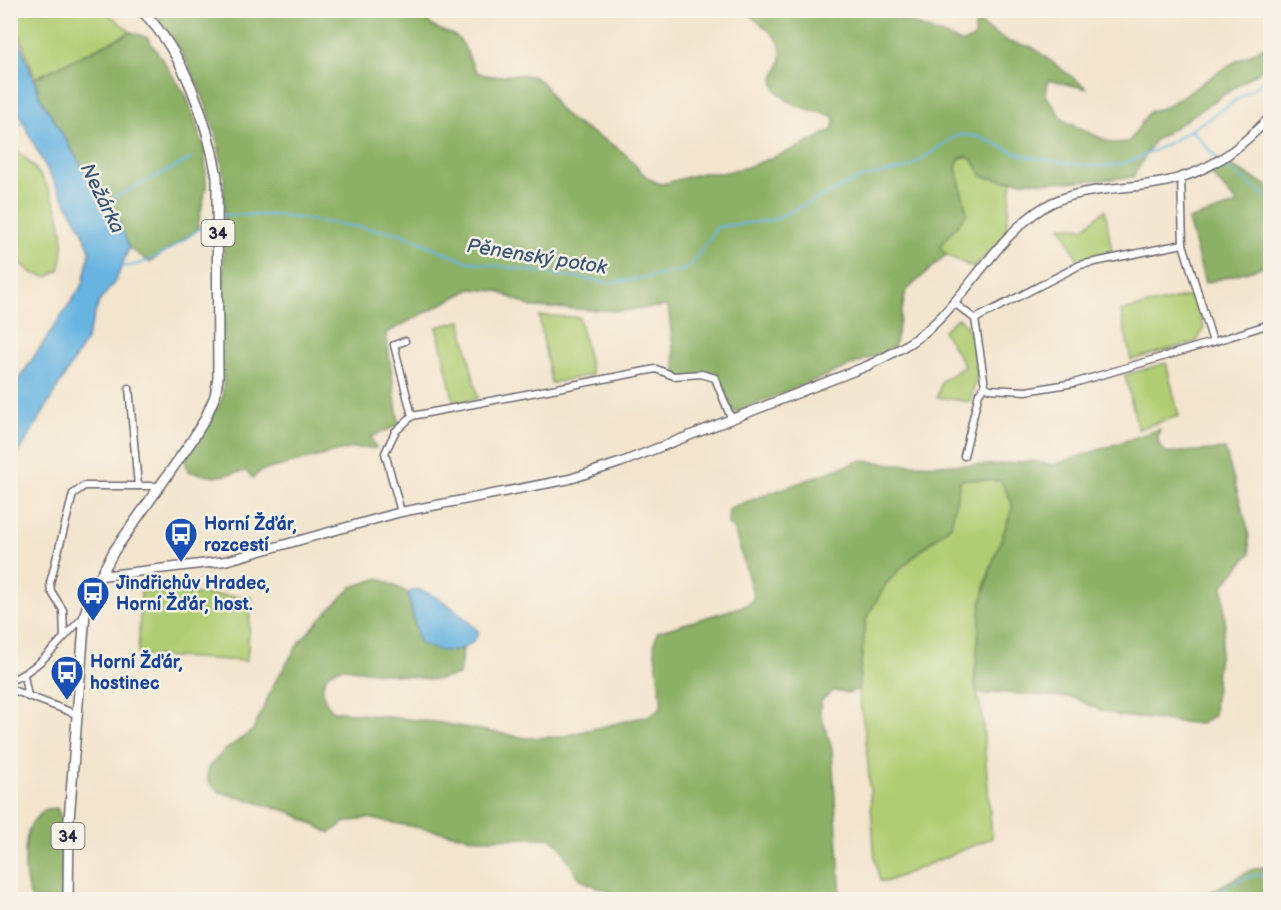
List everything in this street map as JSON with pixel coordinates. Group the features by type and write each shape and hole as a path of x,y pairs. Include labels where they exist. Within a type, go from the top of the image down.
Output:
{"main road":[{"name":"34","path":"68,900 67,857 84,617 114,551 206,419 215,396 218,378 217,177 209,139 185,76 164,37 141,10"}],"street":[{"path":"101,576 225,561 401,512 570,479 622,462 867,366 905,348 936,322 1004,241 1045,207 1099,191 1164,182 1211,165 1231,154 1270,117"},
{"path":"1181,176 1183,244 1213,342"},
{"path":"975,319 1080,266 1183,244"},
{"path":"953,302 975,319 985,386 979,393 964,456"},
{"path":"985,386 990,389 1026,391 1074,383 1270,324"},
{"path":"405,342 394,345 412,416"},
{"path":"401,512 385,453 388,442 412,416 656,369 674,376 701,374 715,378 731,418"},
{"path":"129,388 138,486"},
{"path":"64,636 63,610 51,591 50,583 74,494 84,486 160,486"},
{"path":"10,681 24,675 49,656 64,636 84,617"},
{"path":"24,675 28,697"},
{"path":"10,689 76,714"}],"green space":[{"path":"11,11 105,11 131,32 35,78"},
{"path":"153,11 428,11 429,22 432,26 459,39 477,72 492,76 522,75 536,78 544,85 568,118 610,143 626,155 646,176 662,184 702,173 722,173 748,167 802,146 832,130 835,119 831,115 796,105 781,95 773,80 779,67 781,48 772,33 745,11 881,11 963,43 975,37 975,25 979,23 1009,42 1032,47 1088,89 1048,80 1046,95 1063,120 1111,143 1129,142 1149,112 1166,107 1231,64 1270,44 1270,64 1154,141 1133,177 1058,182 1003,180 983,177 973,160 966,156 959,159 956,168 967,213 940,246 946,255 906,291 894,348 734,413 718,372 677,379 668,306 617,311 532,307 497,291 471,289 386,333 399,425 371,437 376,448 352,448 261,471 253,478 246,471 215,477 188,471 185,460 223,396 224,178 215,133 200,89 179,48"},
{"path":"131,32 148,38 187,97 205,151 206,188 197,230 150,262 129,248 118,218 79,162 40,97 35,78"},
{"path":"11,147 25,158 46,185 60,218 62,253 59,270 48,277 34,274 11,256"},
{"path":"966,156 973,160 983,177 1012,181 1005,235 974,268 946,255 939,246 967,213 956,168 959,159"},
{"path":"1227,164 1270,187 1270,265 1205,283 1188,220 1238,204 1210,173"},
{"path":"1105,210 1112,252 1078,260 1061,226 1084,228"},
{"path":"1194,295 1204,329 1196,342 1131,360 1121,311"},
{"path":"539,316 579,317 592,375 551,383"},
{"path":"957,318 966,326 976,359 977,374 970,402 937,397 942,381 965,366 943,331"},
{"path":"461,321 478,399 454,403 437,327"},
{"path":"1166,363 1179,416 1138,429 1125,375"},
{"path":"1160,429 1159,442 1167,453 1225,449 1248,529 1250,554 1223,585 1225,624 1217,669 1214,715 1201,724 1119,716 1090,706 1076,698 993,692 987,696 976,691 975,672 981,604 992,564 1012,510 1012,503 1001,481 963,479 960,481 951,525 903,566 886,584 866,619 858,690 847,693 833,691 821,701 820,712 832,749 841,899 625,899 581,879 560,846 550,838 479,839 367,818 344,823 330,833 290,812 220,792 208,782 208,768 224,751 253,730 275,682 299,643 352,587 379,578 408,593 415,628 456,651 463,649 459,675 435,680 344,668 336,670 325,678 323,684 324,698 333,711 435,722 527,738 559,737 651,715 662,706 654,646 657,632 750,603 754,597 734,529 728,525 729,508 862,460 893,464 990,465 1031,461 1054,465"},
{"path":"968,478 1001,481 1012,503 1012,510 985,584 974,684 982,713 992,838 886,882 880,881 875,860 866,739 858,690 866,619 886,584 903,566 951,525 960,481"},
{"path":"141,591 251,597 247,661 138,655"},
{"path":"57,808 62,820 61,899 32,899 25,872 25,850 29,830 33,821 46,809"},
{"path":"1270,867 1270,899 1197,899 1251,870"}],"water":[{"name":"Nežárka","path":"11,19 40,97 79,162 118,218 129,248 116,280 99,302 86,340 11,466 11,391 83,284 90,250 81,228 46,168 11,98"},
{"path":"417,589 444,601 457,612 479,632 474,640 461,649 444,651 419,642 408,593"}],"waterway":[{"name":"Pěnenský potok","path":"221,215 276,215 399,233 465,261 612,283 682,271 693,263 717,227 773,220 861,178 908,168 956,136 975,136 1021,155 1073,164 1105,166 1133,160 1152,152 1195,127 1270,77"},
{"path":"10,124 23,123"},
{"path":"1191,130 1225,167 1270,198"},
{"name":"Nežárka","path":"106,202 191,159"},
{"name":"Pěnenský potok","path":"119,267 157,257 213,219"},
{"path":"1206,900 1244,878 1270,876"}],"place":[{"name":"Horní Žďár, rozcestí","path":"181,563"},
{"name":"Jindřichův Hradec, Horní Žďár, host.","path":"93,622"},
{"name":"Horní Žďár, hostinec","path":"67,701"}]}
